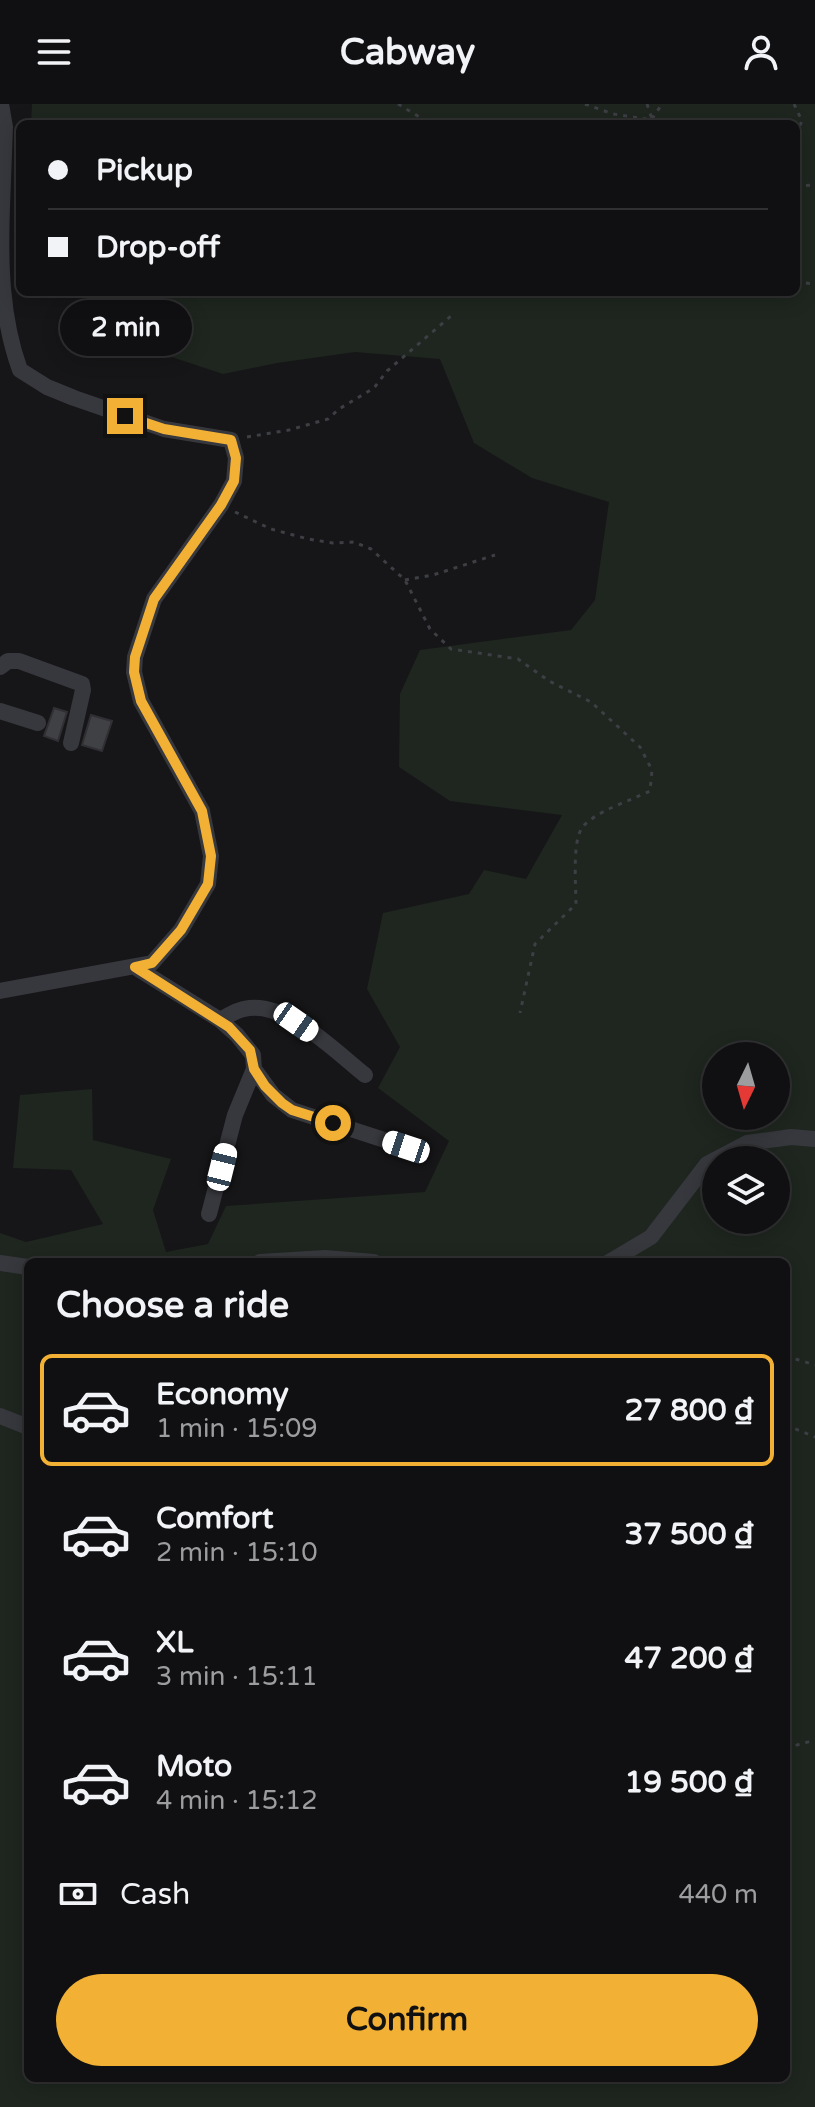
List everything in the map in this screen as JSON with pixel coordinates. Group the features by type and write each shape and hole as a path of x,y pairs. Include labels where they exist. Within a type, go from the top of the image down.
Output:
{"street":[{"path":"0,991 152,963 181,930 208,884 211,856 202,811 141,701 134,672 135,657 154,599 221,505 234,481 236,458 231,440 164,429 47,387 20,370 6,321 0,241 5,127 1,104"},
{"path":"0,667 8,661 19,661 82,684 71,743"},
{"path":"0,711 38,723"},
{"path":"135,967 220,1020 250,1050 254,1069 273,1095 292,1110 406,1147"},
{"path":"220,1020 244,1008 265,1008 278,1012 319,1038 365,1075"},
{"path":"209,1214 235,1115 254,1069"},
{"path":"616,1258 651,1237 707,1164 747,1143 791,1137 815,1139"},
{"path":"0,1263 24,1266"},
{"path":"0,1416 24,1425"}],"path":[{"path":"398,104 424,120"},
{"path":"585,104 613,114 657,120"},
{"path":"647,104 652,119"},
{"path":"652,119 662,104"},
{"path":"794,104 802,121 800,125"},
{"path":"231,440 289,430 328,419 374,388 387,371 451,316"},
{"path":"221,505 271,529 333,543 354,542 371,549 405,580 430,629 451,649 518,659 549,681 591,702 640,747 652,770 650,791 591,819 580,829 576,858 576,904 535,944 520,1013"},
{"path":"405,580 433,575 495,555"},
{"path":"790,1357 815,1365"},
{"path":"790,1427 815,1437"},
{"path":"790,1747 815,1740"}],"shaded area":[{"path":"32,104 815,104 815,2107 0,2107 0,1233 26,1242 103,1224 71,1170 13,1168 20,1095 92,1089 93,1140 171,1159 153,1210 166,1252 208,1244 226,1206 425,1192 449,1141 378,1088 400,1047 367,989 383,913 469,894 484,870 526,879 562,815 450,801 399,767 400,694 420,650 571,630 595,600 609,502 532,478 474,443 440,359 355,352 223,374 129,343 109,296 800,296 800,120 31,120"}],"building":[{"path":"54,708 67,712 58,741 44,736"},
{"path":"91,715 112,721 102,751 82,745"}],"route":[{"path":"125,416 164,429 231,440 236,458 234,481 221,505 154,599 135,657 134,672 141,701 202,811 211,856 208,884 181,930 152,963 135,967 229,1027 250,1050 254,1069 265,1086 282,1103 292,1110 333,1123"}]}
